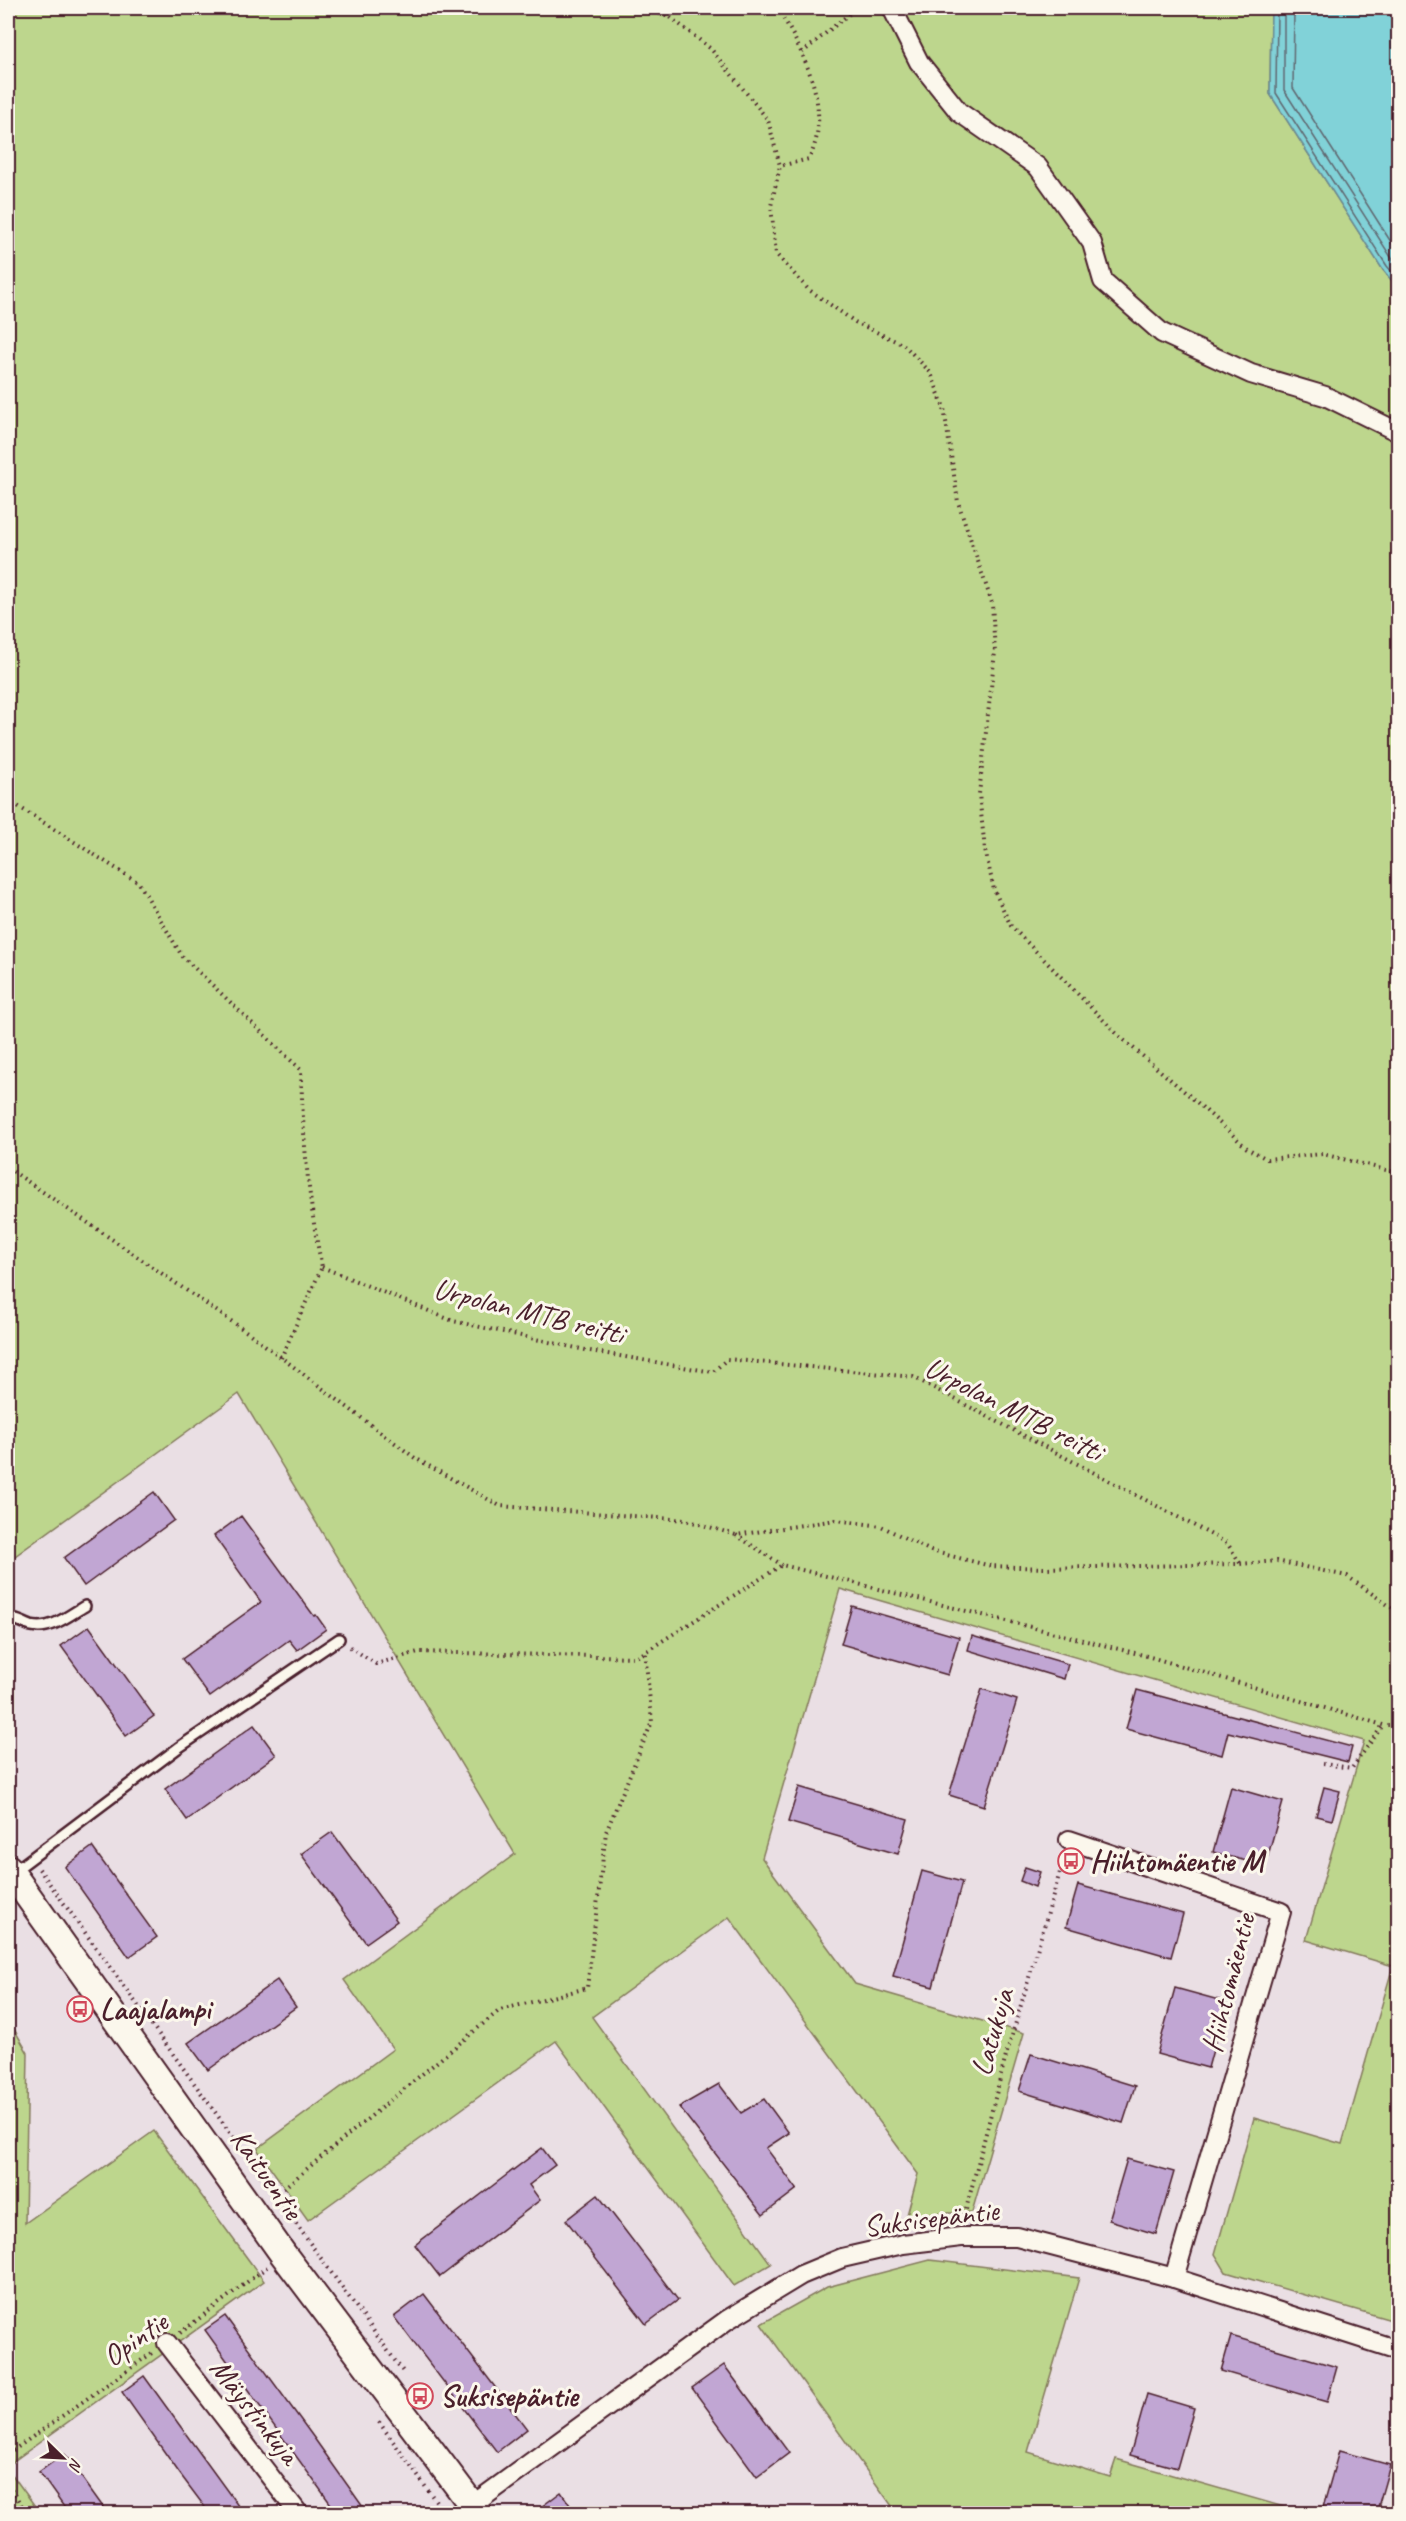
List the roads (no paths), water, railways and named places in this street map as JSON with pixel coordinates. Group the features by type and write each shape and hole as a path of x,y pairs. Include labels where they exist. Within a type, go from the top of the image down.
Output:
{"street":[{"path":"892,8 919,62 959,112 1038,167 1092,243 1103,280 1162,333 1251,374 1325,396 1398,432"},
{"name":"Hiihtomäentie","path":"1070,1840 1281,1912 1174,2278"},
{"name":"Kaituentie","path":"17,1866 283,2254 471,2511"},
{"name":"Suksisepäntie","path":"471,2511 728,2320 801,2275 842,2258 903,2244 961,2236 1017,2237 1174,2278 1398,2350"},
{"name":"Mäystinkuja","path":"167,2343 299,2514"}],"lane":[{"path":"8,1619 14,1618 32,1626 50,1626 85,1605"},
{"path":"17,1866 178,1748 339,1639"}],"water":[{"path":"1271,8 1398,8 1398,288 1383,270 1270,94"}],"place":[{"name":"Hiihtomäentie M","path":"1071,1861"},
{"name":"Laajalampi","path":"80,2009"},
{"name":"Suksisepäntie","path":"420,2396"}]}
